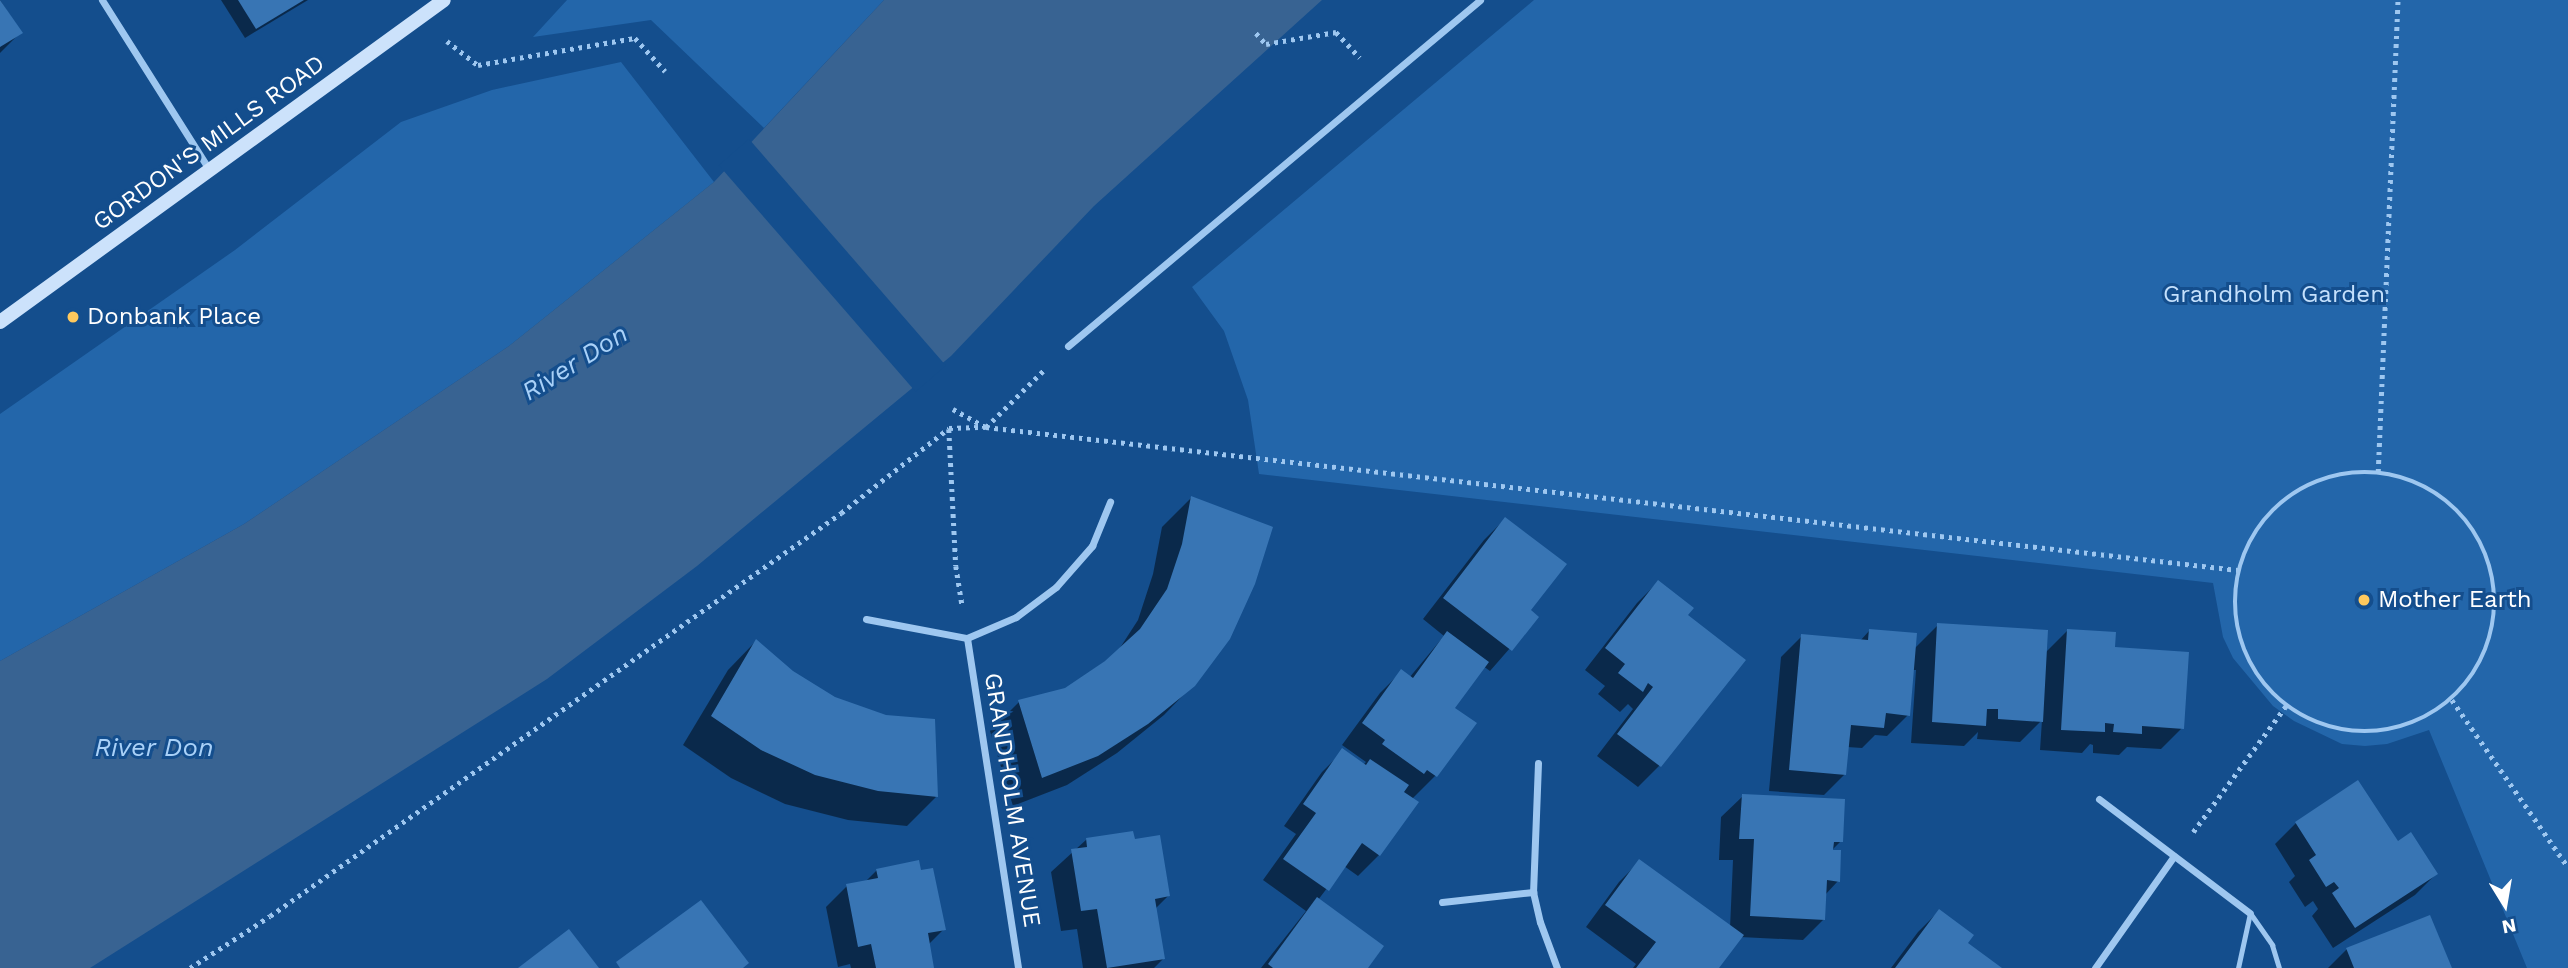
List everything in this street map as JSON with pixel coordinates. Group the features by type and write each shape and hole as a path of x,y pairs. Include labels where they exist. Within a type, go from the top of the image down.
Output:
{"street":[{"path":"102,0 209,169"},
{"name":"GORDON'S MILLS ROAD","path":"0,322 444,0"},
{"path":"1068,346 1480,0"},
{"path":"866,619 967,638 1016,617 1056,587 1092,545 1110,502"},
{"name":"GRANDHOLM AVENUE","path":"967,638 1018,968"},
{"path":"1538,763 1533,892 1540,922 1557,968"},
{"path":"2099,799 2250,913"},
{"path":"2095,968 2174,856"},
{"path":"1443,902 1533,892"}],"lane":[{"path":"2238,968 2250,913"},
{"path":"2250,913 2272,945 2279,968"}],"path":[{"path":"2378,472 2398,0"},
{"path":"1256,33 1266,44 1336,33"},
{"path":"478,65 635,38 664,71"},
{"path":"986,427 1068,346"},
{"path":"953,409 986,427"},
{"path":"190,968 270,916 841,513 949,428 986,427 2238,569"},
{"path":"949,428 956,566 967,638"},
{"path":"2352,472 2378,472 2405,477 2430,489 2453,505 2472,525 2488,557 2497,603 2493,630 2478,668 2452,700 2427,717 2400,728 2370,732 2331,728 2312,722 2286,706 2264,685 2248,659 2238,631 2235,610 2238,569 2247,545 2262,522 2280,503 2302,488 2326,477 2352,472"},
{"path":"2452,700 2568,867"},
{"path":"2174,856 2286,706"}],"green space":[{"path":"567,0 884,0 764,128 651,20 533,37"},
{"name":"Grandholm Garden","path":"1534,0 2568,0 2568,968 2527,968 2429,730 2387,744 2365,746 2342,744 2294,721 2273,706 2233,658 2223,637 2213,583 1259,474 1248,400 1224,331 1192,287"},
{"path":"621,62 714,182 509,346 244,524 0,661 0,414 235,250 401,122 492,90"}],"water":[{"name":"River Don","path":"884,0 1322,0 1094,206 951,356 697,566 547,679 90,968 0,968 0,661 244,524 509,346 714,182"}],"pier":[{"path":"749,139 946,365 916,392 719,165"}],"building":[{"path":"0,0 23,33 0,47"},
{"path":"238,0 304,0 256,29"},
{"path":"1191,496 1273,527 1255,584 1230,639 1195,686 1148,724 1098,756 1042,778 1018,700 1065,688 1105,661 1140,629 1167,589 1182,544"},
{"path":"1505,517 1567,564 1531,610 1539,617 1512,651 1443,598"},
{"path":"1658,580 1694,608 1688,615 1746,660 1661,767 1617,734 1653,687 1648,683 1643,692 1618,673 1625,664 1605,648"},
{"path":"1937,623 2048,630 2043,722 1998,719 1998,709 1987,709 1986,726 1932,722"},
{"path":"1869,629 1917,633 1910,716 1886,713 1884,728 1851,725 1846,775 1789,770 1801,634 1868,640"},
{"path":"2067,629 2116,632 2115,647 2189,652 2184,729 2142,726 2142,734 2113,732 2114,724 2105,723 2105,732 2061,730"},
{"path":"1447,631 1489,662 1455,708 1477,723 1437,777 1427,770 1424,774 1382,744 1385,740 1362,723 1401,669 1413,678"},
{"path":"756,639 793,671 835,697 886,715 935,719 938,797 878,791 815,775 761,750 711,716"},
{"path":"1342,748 1366,765 1370,759 1409,785 1404,792 1419,802 1380,856 1362,843 1329,891 1283,859 1316,813 1303,804"},
{"path":"2358,780 2398,841 2411,832 2438,874 2355,928 2332,893 2339,888 2334,882 2326,887 2309,860 2316,855 2295,822"},
{"path":"1742,794 1845,799 1843,842 1834,842 1833,850 1841,850 1840,882 1827,880 1825,920 1750,916 1754,839 1739,839"},
{"path":"1133,831 1135,839 1160,835 1170,896 1155,899 1165,959 1107,968 1097,909 1081,911 1071,849 1087,847 1086,838"},
{"path":"1639,859 1744,935 1719,968 1636,968 1656,942 1605,905"},
{"path":"919,860 921,870 933,868 946,930 928,933 934,968 876,968 871,944 858,947 846,884 878,878 876,869"},
{"path":"1317,897 1384,946 1368,968 1273,968 1268,964"},
{"path":"701,900 749,963 743,968 620,968 616,962"},
{"path":"1939,909 1974,935 1968,943 2002,968 1895,968"},
{"path":"2430,915 2452,968 2354,968 2346,948"},
{"path":"569,929 599,968 518,968"}],"place":[{"name":"Donbank Place","path":"73,317"},
{"name":"Mother Earth","path":"2364,600"}]}
